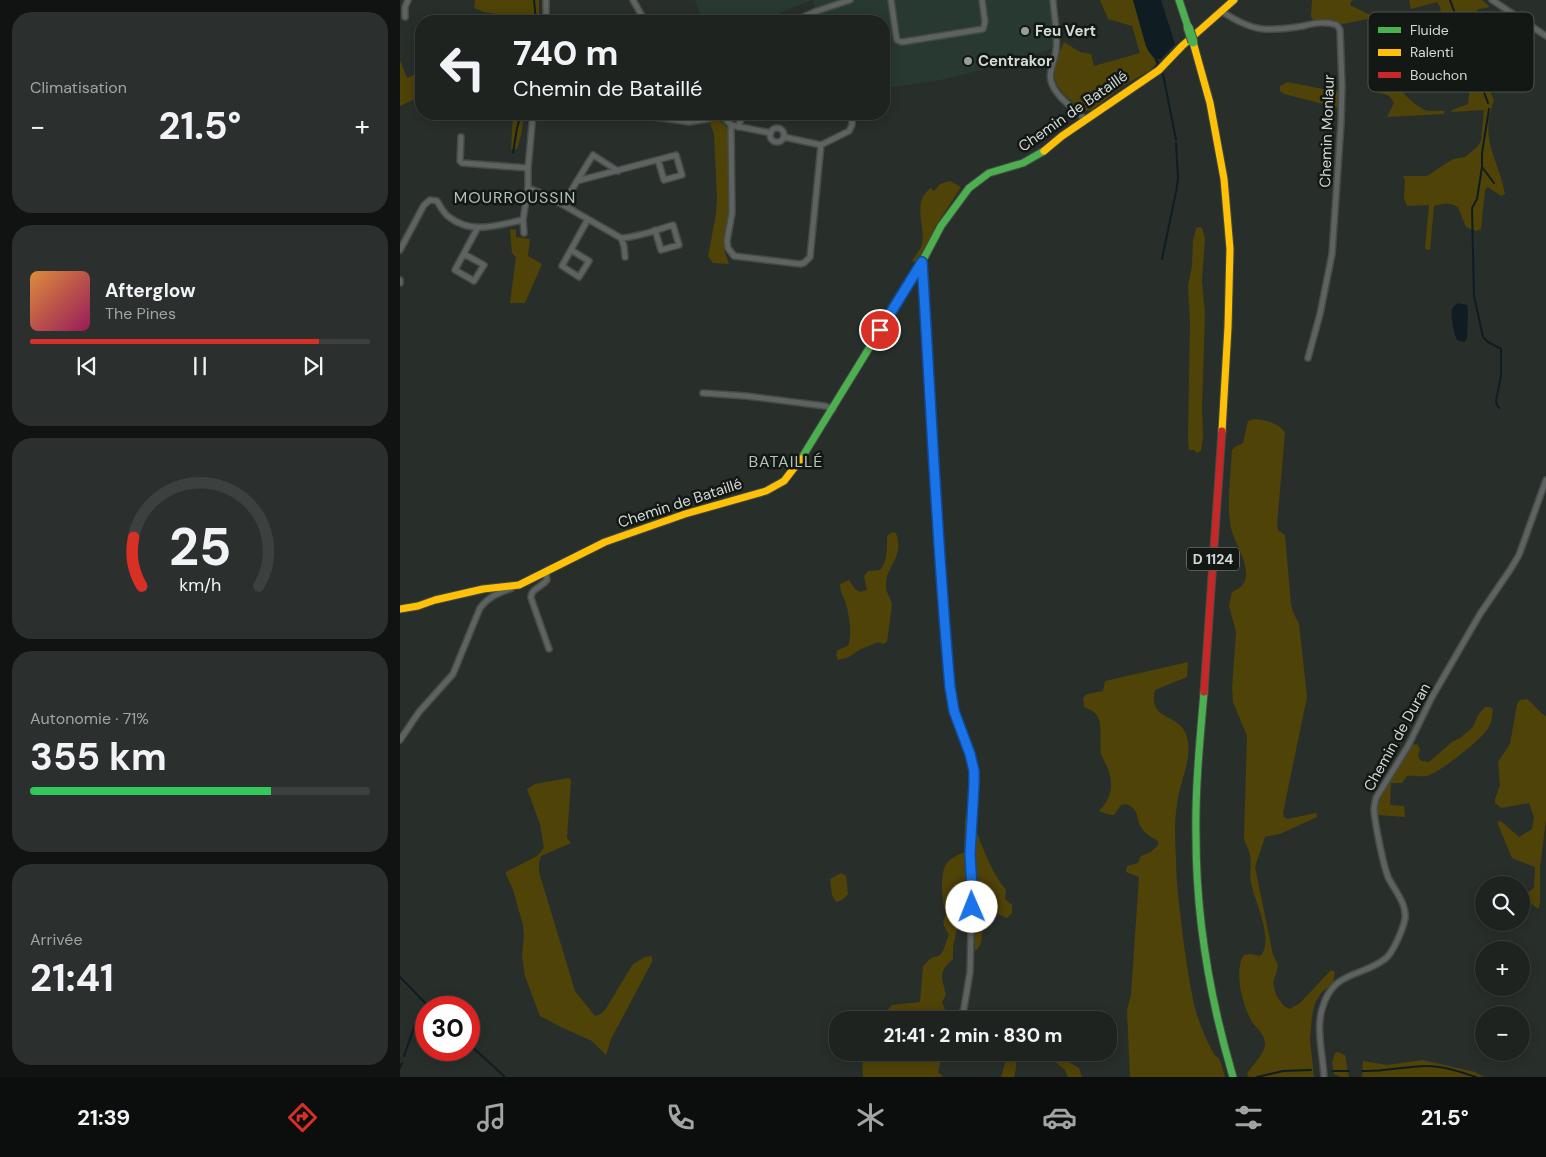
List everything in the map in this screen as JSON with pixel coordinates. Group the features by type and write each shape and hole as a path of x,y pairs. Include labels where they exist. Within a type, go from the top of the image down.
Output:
{"main road":[{"name":"D 1124","path":"1179,0 1210,103 1224,179 1230,249 1222,432 1197,779 1196,849 1200,912 1214,997 1233,1077"},
{"name":"Chemin de Bataillé","path":"400,609 483,589 519,585 605,542 685,514 766,491 790,476 922,262 941,226 969,188 989,173 1032,159 1159,70 1234,0"}],"street":[{"path":"405,18 405,7 408,0"},
{"path":"546,0 546,15"},
{"path":"633,0 641,15"},
{"path":"808,15 850,0"},
{"path":"891,0 897,40 902,42 983,29 985,22 982,0"},
{"path":"1053,0 1057,39 1050,78 1051,83 1059,95 1086,120"},
{"path":"1492,0 1510,12"},
{"name":"Chemin Monlaur","path":"1221,11 1235,20 1258,29 1281,29 1325,22 1337,25 1340,30 1342,49 1341,113 1332,254 1308,358"},
{"path":"1534,28 1546,36"},
{"path":"524,233 523,220 528,188 532,120"},
{"path":"675,120 689,122 702,120"},
{"path":"726,120 731,126 732,213 727,241 728,248 734,256 800,264 808,260 810,257 821,145"},
{"path":"738,127 741,120"},
{"path":"784,137 821,145 849,131 852,120"},
{"path":"731,126 770,133 779,128 784,132 784,137 782,141 776,142 771,139 770,133"},
{"path":"462,137 460,161 462,163 528,168"},
{"path":"563,205 593,155 618,171"},
{"path":"577,181 676,155 682,175 664,180 658,160"},
{"path":"528,188 544,194 622,238 674,225 679,245 661,250 655,230"},
{"path":"400,250 424,204 430,200 437,201 449,217 466,226 477,229 523,220"},
{"path":"571,250 588,261 579,277 562,266 588,219"},
{"path":"464,254 484,265 474,281 455,270 477,229"},
{"path":"622,238 625,258"},
{"path":"922,262 938,530 950,687 954,711 970,754 974,771 970,854 972,890 970,972 963,1011"},
{"path":"703,393 746,396 824,406 833,409"},
{"name":"Chemin de Duran","path":"1324,1077 1320,1020 1324,1002 1329,992 1351,974 1376,964 1389,955 1405,918 1401,899 1385,868 1374,808 1376,798 1408,746 1432,697 1480,614 1519,555 1546,480"},
{"path":"546,574 547,580 544,584 534,589 531,598 549,649"},
{"path":"400,740 419,712 453,674 480,608 490,596 519,585"}],"shaded area":[{"path":"475,0 539,0 539,15 496,15 474,8"},
{"path":"695,0 812,0 775,15 701,15"},
{"path":"813,0 1049,0 1053,44 1051,49 998,66 936,81 890,87 890,15 816,15"},
{"path":"1100,0 1133,0 1146,46 1156,63 1151,70 1124,85 1091,111 1075,104 1057,84 1054,71 1055,64 1064,42 1080,52 1091,54 1094,66 1140,53 1132,26 1108,19"},
{"path":"1133,0 1161,0 1175,44 1161,59 1156,59 1146,46"},
{"path":"1312,0 1352,0 1350,5 1368,14 1368,19 1343,24 1330,19 1314,21 1311,17"},
{"path":"1409,0 1482,0 1490,7 1479,9 1475,12 1441,12 1437,2 1411,9"},
{"path":"400,60 407,78 415,75 415,99 400,106"},
{"path":"1287,82 1323,89 1329,92 1339,91 1339,108 1284,94 1280,91 1280,86"},
{"path":"1379,92 1403,92 1417,106 1425,110 1445,111 1444,114 1387,117 1394,103 1387,95"},
{"path":"1469,92 1490,92 1494,100 1488,126 1489,138 1505,194 1501,196 1488,187 1485,190 1481,229 1476,231 1466,227 1458,207 1446,203 1434,206 1430,250 1425,249 1429,205 1407,206 1404,198 1405,181 1403,176 1427,176 1453,159 1465,157 1477,147 1481,141 1484,110 1451,112 1468,104"},
{"path":"513,120 523,120 517,149 511,149"},
{"path":"715,120 723,123 728,131 729,212 724,250 729,264 713,263 708,256 717,198 714,134 710,123"},
{"path":"950,181 961,187 935,227 921,257 916,262 912,261 922,244 920,207 922,200 931,188 934,191 940,184"},
{"path":"1200,227 1205,238 1202,281 1205,314 1203,437 1201,451 1197,453 1194,450 1189,450 1188,440 1190,321 1188,286 1192,265 1193,241 1196,228"},
{"path":"510,229 516,230 516,237 530,239 528,256 542,264 525,303 510,303 516,257 512,253"},
{"path":"1458,303 1467,305 1468,309 1467,339 1464,342 1457,340 1453,324 1452,309"},
{"path":"1254,419 1271,422 1285,432 1277,525 1278,530 1285,535 1291,604 1299,624 1307,697 1283,813 1287,819 1316,813 1317,815 1317,817 1280,834 1265,837 1255,867 1273,955 1278,965 1273,983 1276,995 1284,1006 1290,1009 1300,1003 1331,970 1335,972 1333,983 1321,993 1315,1003 1312,1016 1310,1039 1314,1077 1249,1077 1247,1074 1264,1049 1265,1041 1263,1035 1252,1022 1245,1007 1240,988 1239,970 1244,955 1259,956 1262,954 1265,947 1265,938 1262,919 1251,883 1251,858 1244,837 1247,736 1233,702 1232,688 1236,632 1229,606 1232,592 1244,582 1246,569 1231,528 1229,499 1232,450 1243,443 1248,421"},
{"path":"892,532 896,533 898,549 887,579 886,589 892,605 887,642 883,644 878,642 859,650 849,657 838,660 836,655 838,650 848,646 850,636 848,614 840,584 849,580 855,589 860,592 867,590 864,576 868,571 880,570 883,566 887,536"},
{"path":"1188,662 1187,677 1155,690 1154,701 1156,708 1161,713 1180,725 1185,732 1188,742 1188,758 1178,797 1175,818 1179,907 1192,996 1202,1029 1214,1055 1219,1058 1225,1077 1130,1077 1127,1010 1131,995 1139,877 1126,872 1127,866 1138,863 1141,856 1151,852 1158,845 1158,841 1145,832 1139,823 1134,809 1126,804 1121,805 1114,815 1099,811 1110,793 1111,783 1108,769 1101,753 1099,720 1094,712 1084,707 1083,698 1087,694 1103,691 1105,681"},
{"path":"1527,699 1546,716 1546,819 1540,868 1540,903 1538,909 1530,902 1530,891 1534,888 1535,867 1512,858 1497,822 1501,821 1519,837 1532,829 1534,817 1529,803 1501,808 1495,803 1500,785 1498,762 1510,744 1517,704 1520,700"},
{"path":"1485,707 1493,709 1489,726 1467,749 1449,763 1427,776 1407,776 1402,783 1391,783 1390,805 1404,806 1405,817 1378,815 1378,805 1383,790 1411,745 1417,744 1420,749 1418,756 1421,761 1429,762 1473,727 1478,715"},
{"path":"569,778 571,780 567,838 571,843 541,856 539,872 575,991 595,1016 599,1015 605,1010 633,964 645,957 652,956 652,962 611,1039 606,1055 592,1041 540,1016 525,976 522,956 523,925 513,890 506,874 506,872 537,856 544,848 540,824 527,789 535,784"},
{"path":"967,814 969,827 976,830 992,869 1006,890 1005,899 1012,905 1012,913 1007,918 987,909 980,910 982,938 975,951 975,926 967,918 959,921 953,946 953,959 945,968 942,976 946,995 942,1002 946,1011 887,1011 892,1005 920,1002 923,966 931,958 939,956 943,951 949,934 943,923 946,915 942,896 943,873 944,867 949,861 964,852 965,818"},
{"path":"841,873 846,876 848,894 842,900 836,902 832,895 830,879"},
{"path":"1338,1052 1345,1055 1349,1077 1341,1077 1334,1074 1332,1063 1335,1053"},
{"path":"1423,1060 1475,1072 1484,1077 1362,1077 1363,1061 1387,1065"},
{"path":"862,1061 941,1061 938,1072 943,1077 863,1077"},
{"path":"1005,1061 1015,1061 1014,1077 1001,1077"},
{"path":"1054,1061 1067,1061 1079,1068 1082,1077 1068,1077 1065,1070"}],"waterway":[{"path":"534,0 535,15"},
{"path":"1450,0 1454,12"},
{"path":"1156,59 1159,65"},
{"path":"1163,74 1176,140"},
{"path":"1484,92 1488,103"},
{"path":"1489,109 1477,199 1472,208 1474,296 1483,337 1501,349 1501,376 1496,401 1499,408"},
{"path":"513,153 519,120"},
{"path":"1162,259 1178,178 1176,143"},
{"path":"1482,167 1494,183"},
{"path":"400,977 418,996"},
{"path":"404,1056 415,1025"},
{"path":"480,1054 505,1077"},
{"path":"400,1068 402,1063"},
{"path":"1362,1071 1433,1066 1476,1077"},
{"path":"1257,1077 1283,1071 1311,1070"},
{"path":"1333,1071 1349,1071"}],"traffic: fast":[{"path":"1179,0 1188,27"},
{"path":"1188,27 1193,42"},
{"path":"801,459 922,262 941,226 969,188 989,173 1023,163 1044,151"},
{"path":"1204,692 1196,800 1199,897 1211,988 1233,1077"}],"traffic: slow":[{"path":"1044,151 1062,136 1159,70 1182,46 1234,0"},
{"path":"1193,42 1210,103 1224,179 1230,249 1222,431"},
{"path":"400,609 483,589 519,585 605,542 685,514 766,491 784,481 801,459"}],"traffic: jam":[{"path":"1204,692 1222,431"}],"place":[{"name":"Feu Vert","path":"1025,31"},
{"name":"Centrakor","path":"968,61"}],"district":[{"name":"MOURROUSSIN","path":"515,197"},
{"name":"BATAILLÉ","path":"786,461"}],"route":[{"path":"880,330 922,262 934,478 950,687 954,711 970,754 974,771 970,854 972,907"}]}
